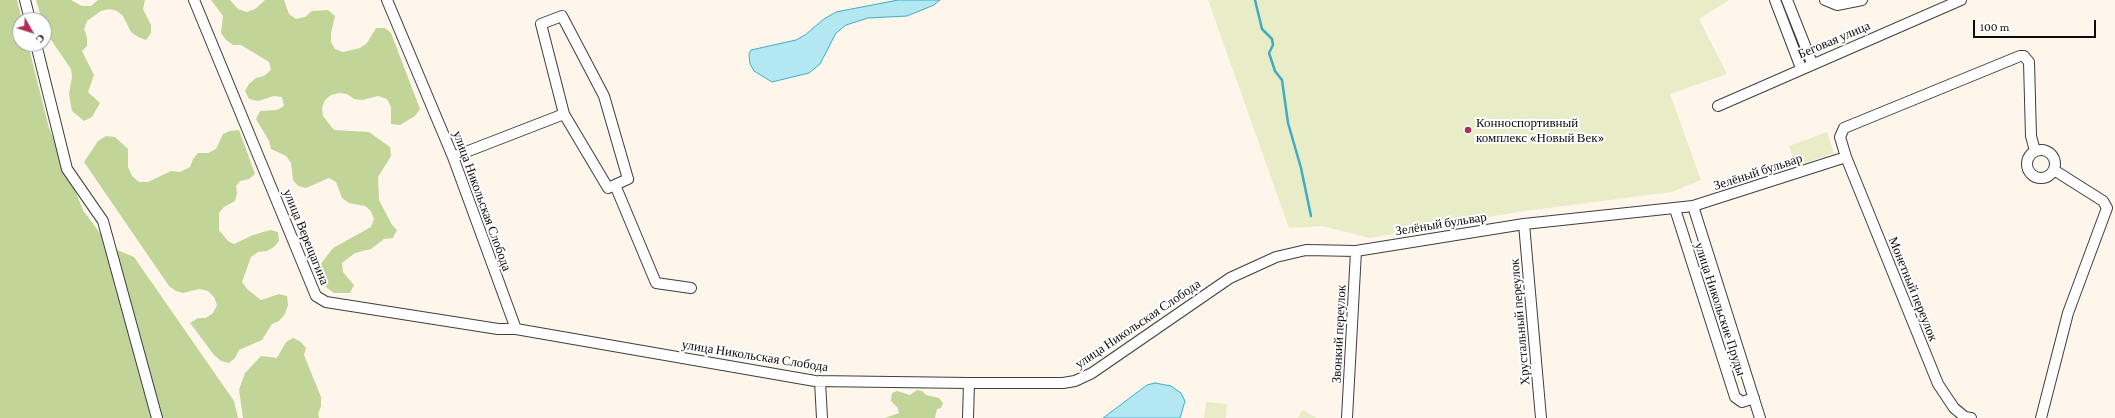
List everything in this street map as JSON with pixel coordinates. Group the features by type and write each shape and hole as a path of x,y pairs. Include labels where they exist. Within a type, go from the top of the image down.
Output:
{"street":[{"path":"25,0 28,12"},
{"name":"улица Верещагина","path":"194,0 316,296 326,302 498,329 516,329"},
{"name":"улица Никольская Слобода","path":"388,0 453,157 516,329 820,381 1063,383 1092,373 1221,283 1245,270 1276,257 1299,251 1356,251"},
{"path":"1775,0 1801,68"},
{"path":"1787,0 1812,64"},
{"path":"1825,0 1838,5 1862,0"},
{"name":"Беговая улица","path":"1718,106 1801,68 1961,0"},
{"path":"562,16 604,96 628,179 608,188 564,114 541,24 562,16"},
{"path":"38,52 67,168 103,221 157,418"},
{"path":"1846,157 1840,137 1844,128 2020,56 2024,56 2029,62 2031,136 2035,151"},
{"path":"453,157 564,114"},
{"path":"2046,150 2054,158 2054,170 2050,175 2039,178 2029,171 2027,160 2035,151 2046,150"},
{"name":"Зелёный бульвар","path":"1356,251 1524,224 1693,206 1846,157"},
{"name":"Монетный переулок","path":"1846,157 1938,384 1954,408 1965,417 1971,418"},
{"path":"2041,418 2068,313 2107,208 2103,201 2054,170"},
{"path":"614,185 656,283 691,288"},
{"name":"улица Никольские Пруды","path":"1693,206 1760,418"},
{"name":"улица Никольские Пруды","path":"1675,209 1735,397 1742,402 1754,398"},
{"name":"Хрустальный переулок","path":"1524,224 1541,418"},
{"name":"Звонкий переулок","path":"1347,418 1356,251"},
{"path":"820,381 822,418"},
{"path":"968,418 969,383"}],"green space":[{"path":"0,0 17,0 20,12 12,12 12,52 30,52 49,128 83,210 110,247 134,257 234,401 238,418 0,418"},
{"path":"36,0 71,0 82,6 91,6 98,0 145,0 143,9 151,25 151,33 146,40 131,32 123,16 117,11 109,9 101,11 87,21 84,29 87,37 87,46 82,51 94,75 88,92 100,103 92,117 84,121 72,111 69,94 72,77 71,69 52,41 52,12 40,12"},
{"path":"211,0 230,0 238,9 247,12 255,9 265,0 284,0 289,14 296,19 305,17 312,11 328,10 335,16 331,33 331,42 335,49 343,52 360,48 367,43 376,28 385,28 391,33 420,109 415,116 400,125 391,124 391,107 387,99 378,96 362,100 354,99 347,94 339,93 331,95 325,100 322,108 323,116 334,130 369,132 390,147 391,156 378,177 379,200 392,225 397,230 393,238 384,239 371,249 355,253 342,263 343,272 354,285 350,293 334,293 327,288 319,274 320,265 333,248 371,227 374,219 371,211 365,206 349,203 342,198 336,182 329,178 306,188 298,186 293,180 291,163 286,156 271,149 269,141 256,119 260,111 277,110 284,106 282,97 274,96 258,101 249,99 245,91 249,84 256,78 264,76 271,70 269,62 241,45 233,45 226,40 221,33 223,16"},
{"name":"Конноспортивный комплекс «Новый Век»","path":"1208,0 1729,0 1699,19 1727,74 1670,94 1701,180 1672,192 1517,212 1370,238 1322,226 1289,228"},
{"path":"239,130 255,174 249,179 240,181 236,186 237,193 235,201 224,207 219,213 219,230 228,241 234,244 253,235 270,230 278,232 279,241 274,247 267,251 258,252 251,257 242,282 247,289 261,300 279,294 287,296 288,305 285,314 279,321 272,324 262,340 239,350 235,358 229,363 221,361 214,355 190,323 198,318 206,318 213,313 217,305 214,297 208,291 199,289 183,293 176,291 169,286 84,162 98,141 106,136 115,137 128,149 128,167 132,176 139,182 148,182 171,171 180,172 190,167 193,159 198,153 208,153 216,149 223,134 230,131"},
{"path":"1827,132 1834,153 1796,166 1789,146"},
{"path":"293,338 301,342 306,348 304,355 321,397 321,406 318,414 319,418 243,418 239,390 245,373 261,356 277,358 286,342"},
{"path":"917,390 922,391 926,395 939,398 943,403 941,408 937,409 935,418 885,418 899,413 898,408 891,401 892,393 897,391 910,395"},
{"path":"1206,402 1227,404 1226,418 1204,418"},
{"path":"1302,410 1317,418 1298,418"}],"water":[{"path":"898,0 940,0 934,5 907,16 868,18 846,25 836,33 820,64 809,73 772,82 754,71 750,64 749,54 751,50 796,40 836,12"},
{"path":"1155,383 1171,386 1181,393 1185,401 1180,418 1103,418 1147,385"}],"waterway":[{"path":"1255,0 1262,29 1272,39 1273,45 1269,53 1275,71 1282,80 1288,123 1301,168 1311,216"}],"place":[{"name":"Конноспортивный комплекс «Новый Век»","path":"1468,130"}]}
